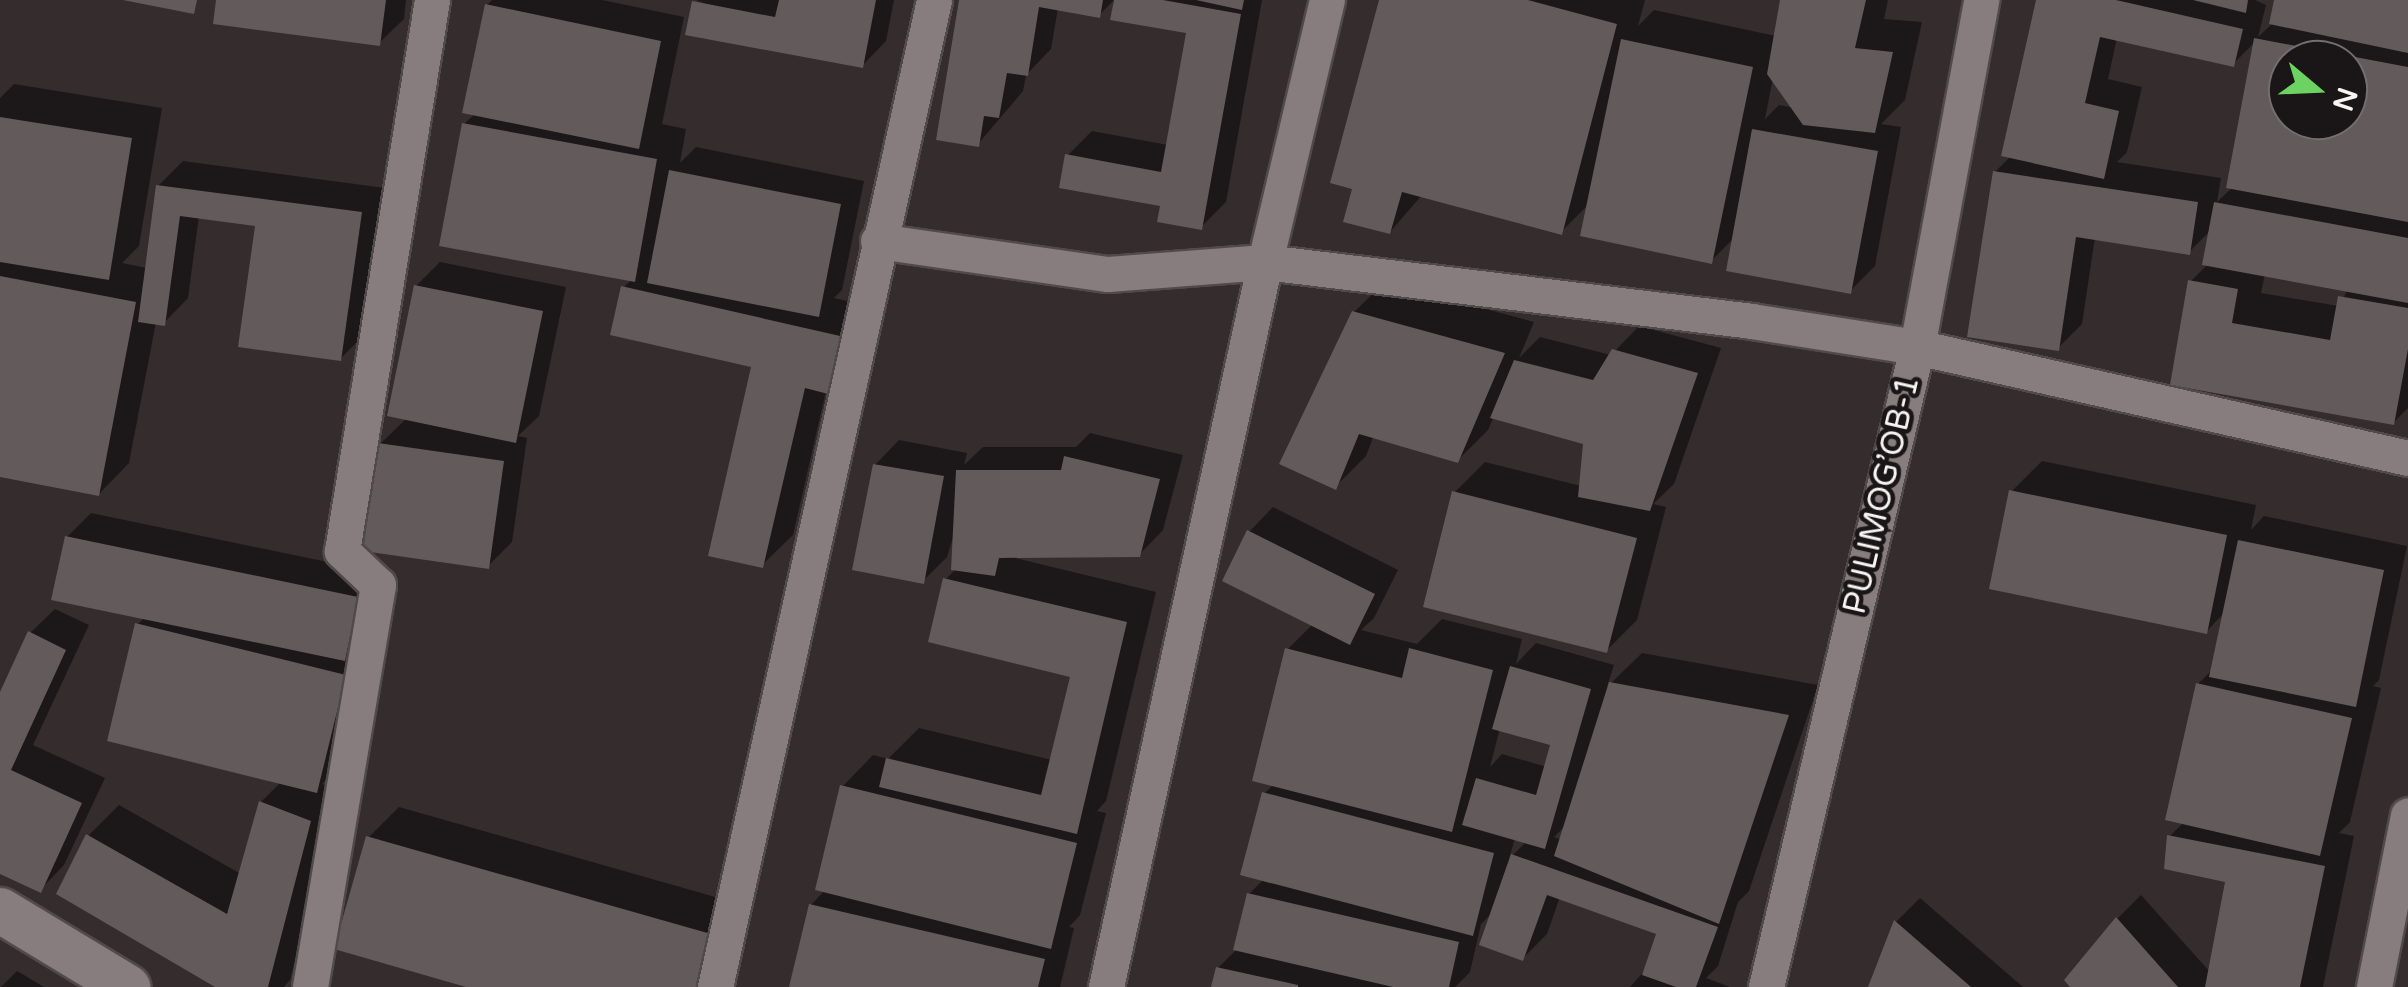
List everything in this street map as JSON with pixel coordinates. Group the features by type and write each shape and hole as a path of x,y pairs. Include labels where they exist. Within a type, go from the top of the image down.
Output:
{"street":[{"path":"310,987 378,585 342,551 432,0"},
{"path":"715,987 934,0"},
{"path":"1106,987 1264,262 1327,0"},
{"name":"PULIMOG’OB-1","path":"1766,987 1918,347 1981,0"},
{"path":"878,241 1108,274 1264,262 1752,321 1918,347 2408,458"},
{"path":"2374,987 2408,815"},
{"path":"0,910 127,987"}],"building":[{"path":"123,0 197,0 194,14"},
{"path":"216,0 386,0 380,46 213,24"},
{"path":"779,0 876,0 863,68 685,35 692,1 775,17"},
{"path":"959,0 1103,0 1100,18 1039,7 1028,76 1007,73 999,118 984,116 979,147 936,140"},
{"path":"1114,0 1163,0 1241,14 1202,230 1157,222 1160,206 1059,188 1065,154 1161,172 1186,33 1110,20"},
{"path":"1196,0 1244,0 1242,10"},
{"path":"1379,0 1528,0 1617,24 1562,235 1402,192 1390,234 1343,222 1352,189 1330,183"},
{"path":"1780,0 1866,0 1855,48 1893,52 1875,133 1803,125 1767,74"},
{"path":"2036,0 2116,0 2243,29 2234,67 2100,37 2085,103 2119,111 2104,179 2001,156"},
{"path":"2193,0 2248,0 2246,13"},
{"path":"2274,0 2408,0 2408,53 2368,45 2368,40 2346,40 2269,24"},
{"path":"485,4 661,41 639,149 462,113"},
{"path":"2254,38 2268,41 2268,140 2368,140 2368,59 2408,67 2408,222 2226,188"},
{"path":"1621,39 1753,67 1712,264 1580,236"},
{"path":"0,117 132,138 109,280 0,262"},
{"path":"462,123 657,159 635,282 439,246"},
{"path":"1752,129 1878,151 1851,294 1726,271"},
{"path":"669,170 841,204 819,317 647,283"},
{"path":"1993,171 2198,202 2190,255 2076,237 2059,351 1967,337"},
{"path":"156,185 362,212 341,361 238,347 255,226 180,216 165,326 138,322"},
{"path":"2214,202 2408,238 2408,303 2202,265"},
{"path":"0,276 136,302 99,496 0,477"},
{"path":"2188,280 2238,289 2232,323 2330,340 2338,296 2408,308 2408,349 2394,425 2170,385"},
{"path":"414,285 543,311 516,443 387,416"},
{"path":"621,286 849,338 836,396 805,388 763,568 708,556 751,367 610,335"},
{"path":"1352,311 1505,353 1458,463 1359,434 1336,490 1279,464"},
{"path":"1612,349 1698,373 1650,511 1578,497 1583,444 1490,418 1514,360 1593,380"},
{"path":"378,443 504,461 489,569 363,551"},
{"path":"1064,456 1160,479 1140,557 999,558 995,576 951,570 956,470 1061,470"},
{"path":"873,464 944,476 924,584 852,570"},
{"path":"2009,490 2227,535 2207,634 1989,589"},
{"path":"1452,491 1637,538 1607,653 1423,607"},
{"path":"1247,530 1375,594 1350,645 1222,581"},
{"path":"65,536 358,597 345,661 51,600"},
{"path":"2238,540 2384,570 2356,707 2209,677"},
{"path":"943,578 1127,622 1077,834 879,787 886,758 1041,795 1070,677 928,642"},
{"path":"135,623 346,675 317,793 107,741"},
{"path":"28,631 66,650 11,770 82,803 41,893 0,874 0,692"},
{"path":"1285,648 1402,678 1409,648 1493,670 1452,832 1252,781"},
{"path":"1510,666 1591,689 1545,849 1462,825 1476,778 1536,795 1550,745 1492,729"},
{"path":"1609,682 1789,715 1719,924 1554,856"},
{"path":"2196,683 2352,718 2320,856 2165,820"},
{"path":"840,785 1077,843 1051,949 815,890"},
{"path":"1262,792 1494,853 1473,936 1240,875"},
{"path":"259,801 311,821 268,987 215,987 56,894 86,834 227,914"},
{"path":"2167,835 2325,866 2300,987 2205,987 2225,882 2164,869"},
{"path":"366,836 711,934 696,987 466,987 334,949"},
{"path":"1511,854 1718,927 1696,987 1676,987 1642,975 1656,934 1547,895 1523,961 1479,945"},
{"path":"1247,893 1459,942 1449,987 1393,987 1233,950"},
{"path":"809,904 1045,959 1038,987 789,987"},
{"path":"2116,917 2178,987 2070,987 2064,980"},
{"path":"1894,920 1971,987 1868,987"},
{"path":"1216,967 1298,985 1298,987 1211,987"}]}
